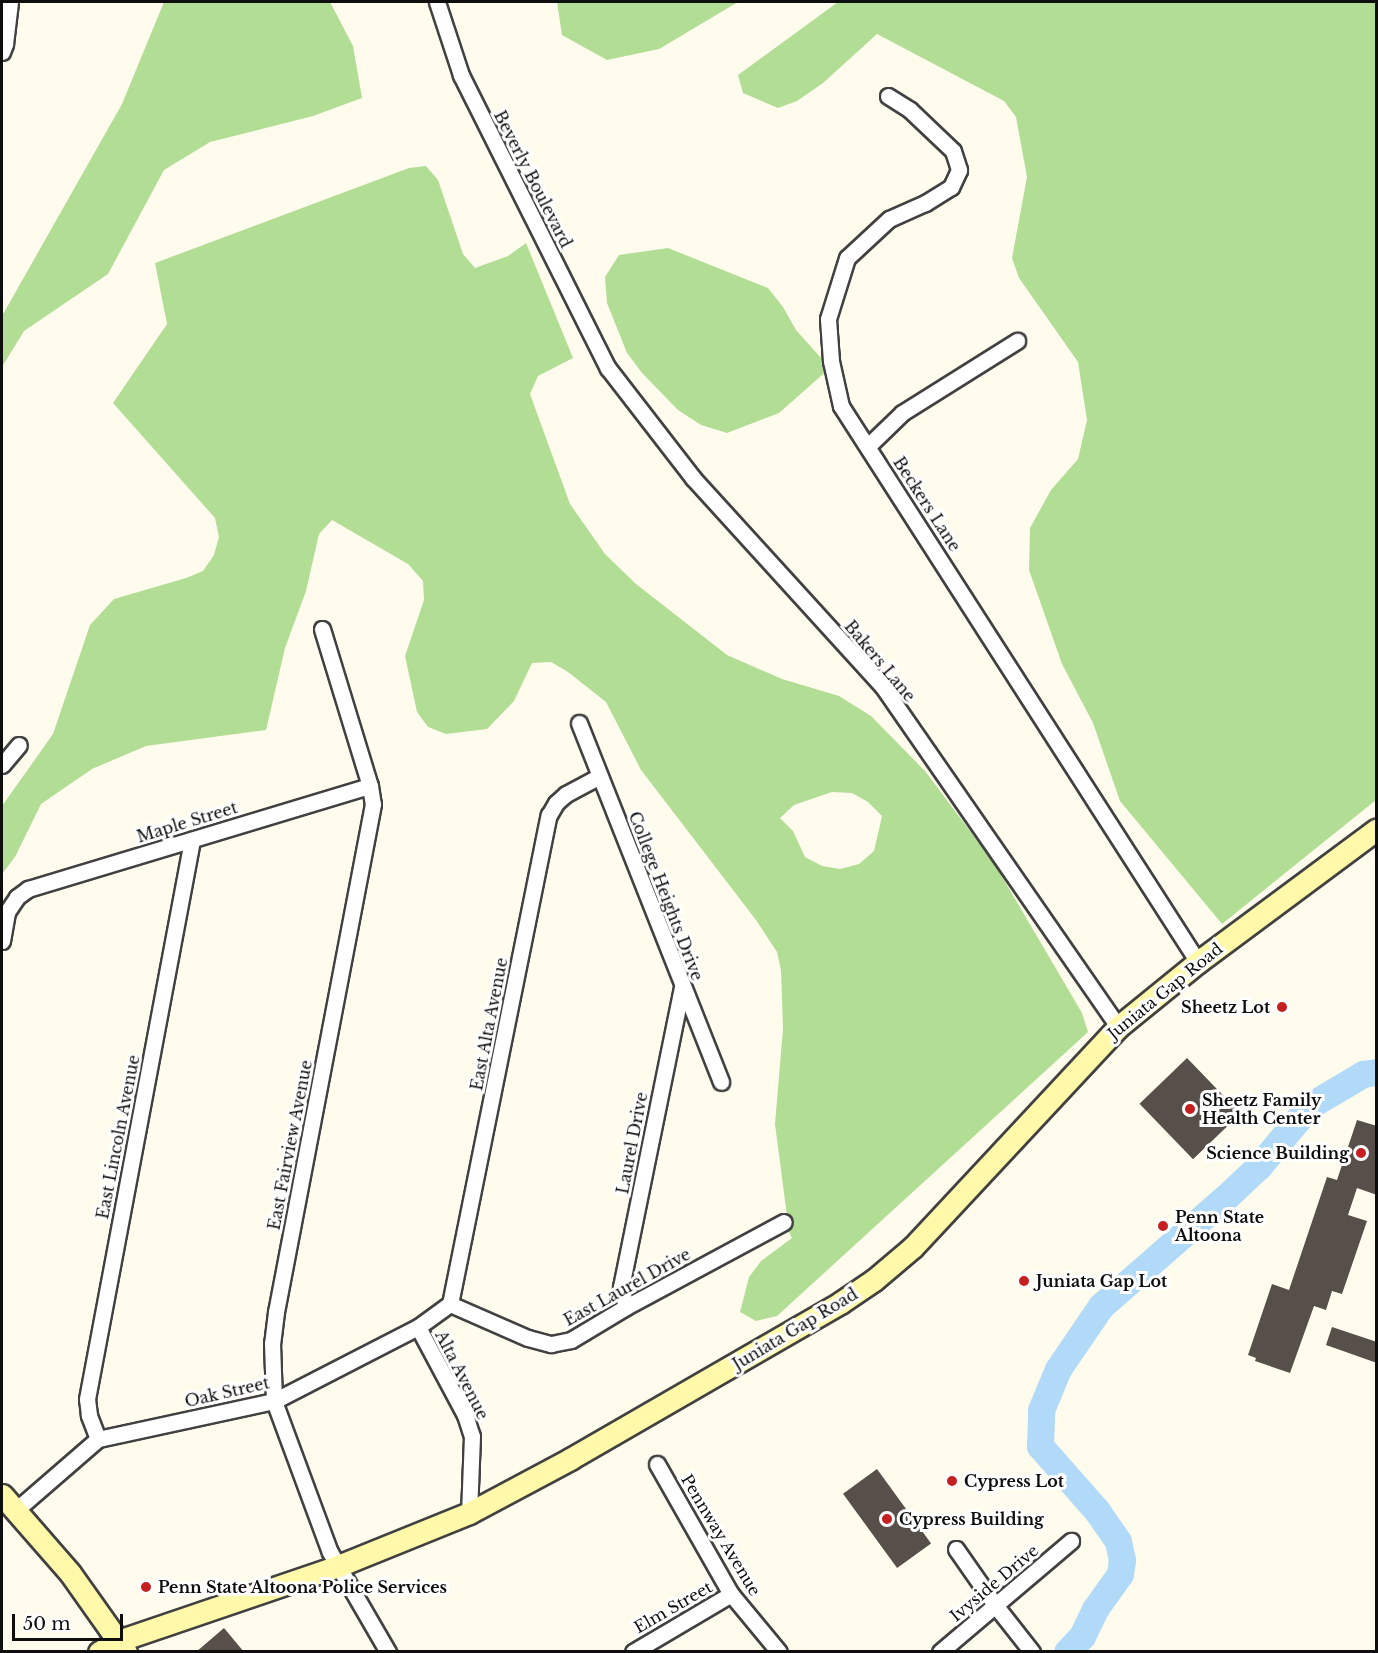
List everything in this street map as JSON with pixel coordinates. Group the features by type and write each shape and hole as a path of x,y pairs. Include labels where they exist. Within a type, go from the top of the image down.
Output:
{"main road":[{"name":"Juniata Gap Road","path":"99,1652 122,1646 338,1566 469,1513 570,1459 805,1326 874,1280 913,1247 1118,1027 1198,962 1377,830"},
{"path":"2,1495 70,1573 122,1646"}],"street":[{"path":"2,52 10,2"},
{"name":"Beverly Boulevard","path":"437,2 461,75 608,368"},
{"name":"Beckers Lane","path":"888,96 910,110 953,152 959,170 951,187 925,203 889,219 866,237 847,258 835,287 828,319 841,406 1198,962"},
{"path":"868,446 902,413 1017,341"},
{"name":"Bakers Lane","path":"608,368 693,478 883,687 1118,1027"},
{"name":"East Fairview Avenue","path":"322,629 370,786 372,813 276,1312 272,1343 274,1401 330,1552 388,1652"},
{"name":"College Heights Drive","path":"579,723 721,1082"},
{"path":"2,765 19,745"},
{"name":"East Alta Avenue","path":"450,1304 549,815 556,803 566,794 600,776"},
{"name":"Maple Street","path":"2,940 7,912 17,897 28,889 370,786"},
{"name":"East Lincoln Avenue","path":"98,1438 89,1415 87,1399 192,840"},
{"name":"Laurel Drive","path":"626,1307 621,1287 682,987"},
{"name":"East Laurel Drive","path":"450,1304 528,1338 551,1344 571,1340 626,1307 784,1222"},
{"name":"Oak Street","path":"16,1510 98,1438 274,1401 418,1327 450,1304"},
{"name":"Alta Avenue","path":"418,1327 465,1415 472,1436 469,1513"},
{"name":"Pennway Avenue","path":"657,1464 731,1594 779,1652"},
{"name":"Ivyside Drive","path":"940,1652 1071,1541"},
{"path":"956,1548 995,1605 1032,1652"},
{"name":"Elm Street","path":"633,1652 731,1594"}],"green space":[{"path":"164,2 330,2 353,46 362,98 313,116 210,142 164,170 108,274 24,331 2,367 2,316 122,104"},
{"path":"557,2 738,2 659,49 607,60 562,35"},
{"path":"838,2 1376,2 1376,800 1222,924 1120,801 1093,723 1062,664 1029,570 1030,528 1051,490 1078,459 1087,420 1078,362 1019,278 1012,258 1027,177 1016,117 1004,101 877,34 823,83 797,101 778,108 743,93 738,75"},
{"path":"426,166 438,180 463,254 475,268 508,256 526,243 573,358 538,376 530,394 570,504 605,554 636,584 727,655 782,679 839,696 871,716 925,771 994,863 1082,1013 1088,1032 777,1316 756,1321 740,1312 749,1277 761,1261 792,1238 784,1222 787,1216 775,1124 783,1029 781,970 777,952 756,920 641,770 606,702 568,672 551,662 532,663 514,701 487,729 446,734 428,727 417,712 405,656 424,600 423,581 408,564 332,520 319,534 306,591 285,648 266,730 146,746 92,769 41,804 15,857 2,874 2,806 53,734 90,625 114,599 203,571 214,555 219,537 215,518 113,403 167,324 155,263 409,168","holes":["832,792 852,793 868,802 882,816 874,851 859,864 840,869 822,866 805,857 793,831 780,818 794,805"]},
{"path":"668,248 768,288 783,307 796,330 830,368 779,413 727,433 701,425 678,410 642,373 627,353 607,303 605,277 619,255"}],"building":[{"name":"Sheetz Family Health Center","path":"1187,1058 1240,1113 1193,1159 1140,1104"},
{"path":"1357,1120 1377,1126 1377,1195 1357,1188 1348,1215 1367,1221 1342,1294 1332,1291 1326,1310 1314,1306 1290,1373 1255,1361 1256,1358 1248,1355 1272,1284 1289,1290 1327,1177 1337,1180"},
{"path":"1332,1327 1377,1342 1377,1363 1326,1345"},
{"name":"Cypress Building","path":"877,1469 931,1543 897,1568 843,1494"},
{"path":"224,1628 244,1652 196,1652"}],"waterway":[{"path":"1067,1652 1082,1636 1095,1609 1120,1574 1122,1560 1118,1541 1098,1512 1040,1446 1041,1410 1058,1369 1101,1306 1259,1166 1309,1106 1363,1074 1376,1072"}],"place":[{"name":"Sheetz Lot","path":"1282,1007"},
{"name":"Sheetz Family Health Center","path":"1190,1109"},
{"name":"Science Building","path":"1361,1153"},
{"name":"Penn State Altoona","path":"1163,1226"},
{"name":"Juniata Gap Lot","path":"1024,1281"},
{"name":"Cypress Lot","path":"952,1481"},
{"name":"Cypress Building","path":"887,1519"},
{"name":"Penn State Altoona Police Services","path":"146,1587"}]}
